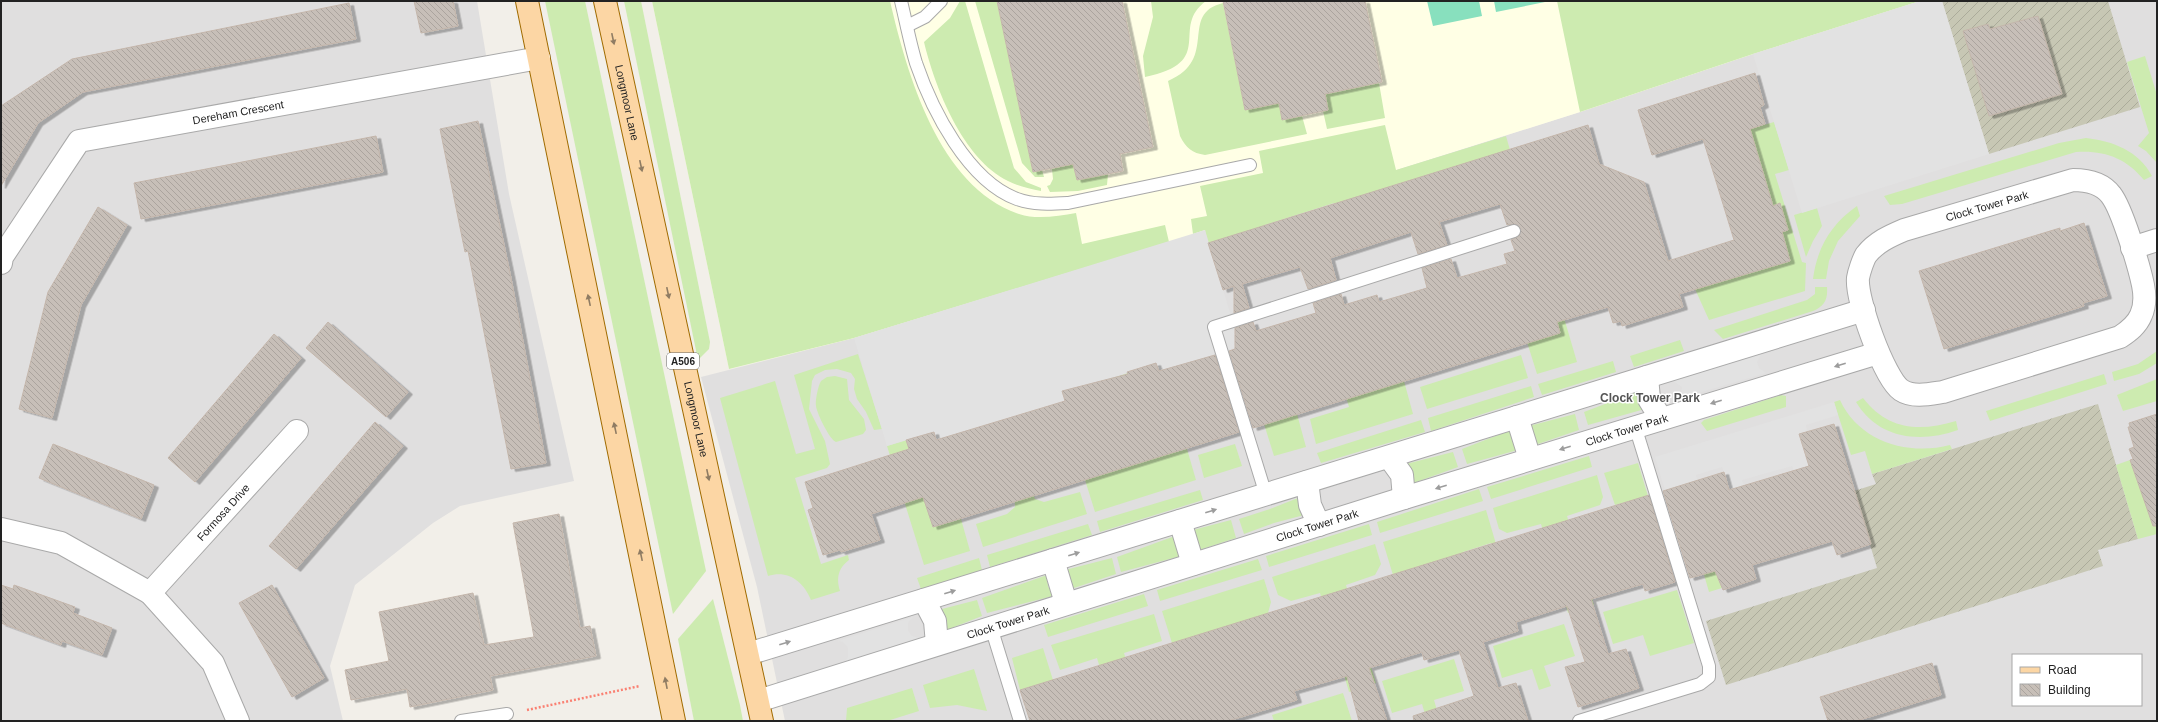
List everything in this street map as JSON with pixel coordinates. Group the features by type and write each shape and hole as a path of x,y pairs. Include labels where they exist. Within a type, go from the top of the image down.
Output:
{"main road":[{"path":"527,1 674,721"},
{"name":"Longmoor Lane","path":"605,1 760,711"}],"street":[{"name":"Dereham Crescent","path":"1,263 2,257 79,141 539,58"},
{"name":"Clock Tower Park","path":"2073,180 2087,180 2111,194 2119,209 2132,248 2143,285 2144,301 2141,316 2133,328 2120,337 1943,392 1920,396 1902,390 1888,373 1878,353 1864,310 1858,279 1866,256 1882,240 1904,230 2073,180"},
{"path":"2132,248 2157,240"},
{"path":"748,654 1864,310"},
{"name":"Clock Tower Park","path":"760,711 937,644 1635,426 1878,353"},
{"path":"1647,377 1649,399 1661,419"},
{"path":"1517,417 1530,459"},
{"name":"Formosa Drive","path":"150,593 297,432"},
{"path":"1389,457 1402,475 1404,498"},
{"path":"1307,482 1310,505 1320,524"},
{"path":"1180,521 1193,564"},
{"path":"1,530 61,543 150,593 213,663 238,721"},
{"path":"1053,560 1066,604"},
{"path":"924,600 935,621 937,644"}],"lane":[{"path":"901,1 916,63 927,88 958,148 978,172 992,184 1017,199 1041,204 1068,203 1250,165"},
{"path":"907,26 925,17 941,1"},
{"path":"1266,495 1214,327 1514,231"},
{"path":"1579,721 1700,684 1709,677 1709,666 1635,426"},
{"path":"991,627 1020,721"},
{"path":"461,721 506,714"}],"path":[{"path":"540,708 666,680"}],"shaded area":[{"path":"1,1 477,1 509,194 574,481 460,506 433,523 355,585 330,666 343,721 1,721"},
{"path":"652,1 1920,1 1753,54 1580,112 1169,242 854,338 729,369"},
{"path":"1920,1 2157,1 2157,721 785,721 757,587 701,377 854,338 1169,242 1580,112 1753,54"},
{"path":"1920,1 1942,1 1989,154 1802,213 1753,54"},
{"path":"1942,1 2108,1 2140,107 1989,154"},
{"path":"1205,230 1240,346 1159,372 1156,363 1091,385 1062,391 1065,401 936,440 934,432 887,446 854,338"},
{"path":"1762,353 1757,362 1759,368 1766,373 1681,398 1682,387 1673,381"},
{"path":"1834,402 1838,415 1806,425 1816,489 1794,471 1792,466 1742,480 1751,509 1737,513 1722,467 1696,475 1697,480 1690,482 1698,510 1674,520 1655,457"},
{"path":"2098,404 2138,539 2098,550 2103,566 1726,685 1706,621 1877,568 1854,491 1876,484 1872,474"},
{"path":"913,617 908,623 908,630 912,636 919,638 845,661 848,657 848,648 843,642 838,641"}],"green space":[{"path":"545,1 585,1 706,571 673,614"},
{"path":"624,1 641,1 710,342 709,349 698,360"},
{"path":"652,1 890,1 906,61 917,93 931,125 948,154 967,180 991,200 1019,214 1033,217 1048,217 1076,213 1082,244 1165,225 1169,242 854,338 729,369"},
{"path":"960,1 965,1 1014,168 1026,182 1041,188 1041,191 1008,181 992,171 977,156 953,120 935,80 924,42 950,18"},
{"path":"975,1 997,1 1033,172 1042,170 1044,177 1035,177 1022,163"},
{"path":"1151,1 1206,1 1196,11 1191,22 1187,53 1180,63 1167,71 1145,77 1143,56 1153,17"},
{"path":"1427,1 1479,1 1482,16 1433,26"},
{"path":"1494,1 1545,1 1545,2 1496,12"},
{"path":"1557,1 1920,1 1753,54 1580,112"},
{"path":"1223,3 1245,110 1279,103 1282,120 1302,116 1307,134 1205,155 1196,153 1187,147 1182,140 1168,81 1183,72 1192,61 1196,50 1203,17 1210,9"},
{"path":"2145,56 2157,95 2157,163 2146,151 2138,146 2149,133 2127,62"},
{"path":"1379,83 1385,118 1327,129 1323,111 1328,110 1325,94"},
{"path":"1774,122 1789,170 1775,174 1802,262 1806,263 1805,291 1709,320 1695,289 1790,261 1782,232 1788,230 1780,204 1773,206 1750,129"},
{"path":"1385,125 1396,170 1506,136 1510,150 1378,191 1344,233 1334,203 1265,225 1274,255 1208,243 1205,230 1193,234 1191,219 1207,216 1200,186 1263,173 1259,151"},
{"path":"2086,138 2096,139 2115,145 2133,154 2147,167 2152,176 2144,180 2130,166 2105,154 2096,152 2076,152 1902,204 1890,205 1884,196 2059,143"},
{"path":"1073,164 1077,180 1108,174 1107,185 1078,191 1050,192 1047,186 1050,185 1053,179 1052,169"},
{"path":"1857,206 1860,216 1838,241 1829,261 1826,279 1813,279 1818,257 1827,238 1840,221"},
{"path":"1817,208 1822,226 1806,257 1794,215"},
{"path":"1542,243 1577,362 1537,374 1527,342 1533,246"},
{"path":"1815,287 1827,287 1827,292 1823,305 1813,311 1723,339 1714,330 1807,300 1815,294"},
{"path":"1680,340 1684,351 1634,367 1630,356"},
{"path":"1330,345 1404,381 1413,414 1316,444 1310,419 1349,407"},
{"path":"2157,351 2157,363 2139,374 2114,381 2112,372 2138,364"},
{"path":"858,354 882,429 874,430 866,412 857,399 854,389 855,379 851,373 837,369 825,370 815,375 812,381 809,409 825,441 830,464 827,468 795,478 821,564 848,555 849,560 840,570 838,582 840,591 811,600 804,587 794,579 782,575 768,576 720,398 775,381 796,454 815,449 794,375"},
{"path":"1521,355 1528,378 1427,409 1420,387"},
{"path":"1613,361 1616,372 1542,395 1538,384"},
{"path":"1128,373 1153,458 1187,449 1196,480 1095,512 1085,480 1117,470 1091,385"},
{"path":"2104,374 2107,384 1990,421 1986,411"},
{"path":"835,376 847,379 849,400 864,419 866,430 863,434 836,442 830,437 824,426 816,404 816,397 821,381 827,377"},
{"path":"2157,379 2157,401 2123,411 2117,395"},
{"path":"1531,386 1534,397 1431,431 1428,418"},
{"path":"1639,391 1645,409 1588,425 1584,412"},
{"path":"1781,395 1786,396 1786,407 1707,431 1701,423 1704,420"},
{"path":"1863,398 1883,417 1905,426 1929,427 1956,421 1958,430 1944,434 1916,437 1889,431 1876,424 1865,415 1856,402"},
{"path":"1840,400 1848,414 1859,426 1872,436 1902,447 1918,449 1950,445 1952,449 1872,474 1865,451 1851,455 1834,402"},
{"path":"1297,414 1306,447 1274,456 1264,424"},
{"path":"1575,414 1579,430 1535,445 1529,426"},
{"path":"1009,418 1035,499 1044,502 1080,492 1087,514 983,547 976,524 1007,514 1015,507"},
{"path":"1421,420 1425,432 1321,463 1317,453"},
{"path":"1511,430 1513,441 1518,450 1467,464 1462,449"},
{"path":"906,440 933,527 961,519 970,551 924,565 887,446"},
{"path":"1235,444 1242,466 1204,478 1198,455"},
{"path":"1453,452 1458,467 1408,485 1402,465"},
{"path":"1589,456 1592,467 1491,499 1487,487"},
{"path":"2130,460 2139,486 2153,482 2157,497 2157,534 2138,539 2116,465"},
{"path":"1638,463 1648,496 1615,505 1604,473"},
{"path":"1597,475 1603,497 1600,505 1567,516 1594,605 1568,613 1541,524 1507,533 1499,529 1493,508"},
{"path":"1479,489 1483,501 1380,533 1377,522"},
{"path":"1200,490 1203,500 1100,532 1097,521"},
{"path":"1303,496 1308,514 1274,523 1244,534 1239,519"},
{"path":"1486,510 1496,544 1492,546 1491,543 1463,552 1489,638 1393,575 1383,542"},
{"path":"1231,520 1236,538 1199,550 1198,540 1193,530"},
{"path":"1088,524 1092,535 990,567 987,555"},
{"path":"1369,524 1372,535 1269,567 1266,556"},
{"path":"1704,529 1722,588 1709,592 1692,533"},
{"path":"1175,536 1176,547 1181,556 1121,572 1117,557"},
{"path":"1375,544 1381,564 1375,575 1346,585 1376,683 1349,692 1320,593 1291,601 1278,595 1272,577"},
{"path":"979,558 982,570 921,589 917,578"},
{"path":"1112,558 1116,574 1071,589 1071,579 1065,570"},
{"path":"1258,559 1262,570 1160,601 1157,590"},
{"path":"1047,575 1048,586 1053,596 987,613 982,598"},
{"path":"1264,579 1271,602 1231,720 1205,633 1172,643 1162,611"},
{"path":"1677,590 1694,643 1650,656 1643,635 1613,644 1603,612"},
{"path":"1144,594 1148,606 1048,637 1044,625"},
{"path":"713,599 743,721 694,721 678,639"},
{"path":"977,600 982,616 944,631 938,610"},
{"path":"1154,614 1162,641 1124,653 1145,721 1116,721 1097,658 1060,670 1051,645"},
{"path":"1564,624 1575,656 1544,666 1551,686 1539,690 1532,669 1502,678 1493,646"},
{"path":"1043,648 1053,680 1020,690 1012,658"},
{"path":"1454,659 1464,691 1434,700 1440,721 1427,721 1422,704 1392,713 1382,681"},
{"path":"974,669 987,711 957,705 930,708 923,685"},
{"path":"912,688 919,711 887,721 846,721 847,708"},
{"path":"1343,693 1352,721 1274,721 1272,715"}],"building":[{"path":"414,1 453,1 458,26 421,33"},
{"path":"997,1 1122,1 1153,147 1120,154 1123,171 1077,180 1073,164 1033,172"},
{"path":"1223,1 1365,1 1382,82 1325,94 1328,110 1282,120 1279,103 1245,110"},
{"path":"349,3 356,39 83,92 38,123 1,186 1,106 72,59"},
{"path":"2038,16 2062,94 1989,116 1963,31 1988,24 1990,29"},
{"path":"1755,73 1764,105 1760,107 1765,124 1750,129 1773,206 1780,203 1788,230 1782,232 1790,261 1679,294 1683,307 1622,326 1621,321 1613,323 1608,307 1557,322 1560,333 1253,428 1229,351 1235,349 1235,328 1253,322 1256,331 1316,313 1313,303 1341,294 1344,305 1377,295 1379,302 1427,288 1422,268 1451,259 1457,278 1507,264 1504,254 1515,251 1511,240 1519,236 1521,229 1516,224 1507,225 1500,204 1439,222 1447,245 1418,254 1411,232 1330,258 1336,280 1308,289 1300,267 1242,284 1249,308 1234,313 1234,286 1223,290 1208,243 1588,125 1599,164 1644,182 1668,261 1734,240 1703,139 1652,155 1638,110"},
{"path":"478,121 511,278 546,463 511,469 468,251 465,252 440,129"},
{"path":"376,136 383,172 141,219 134,183"},
{"path":"98,207 127,225 81,305 52,418 19,409 48,292"},
{"path":"2084,223 2107,296 2083,303 2084,306 1944,349 1919,271 2060,228 2060,231"},
{"path":"328,322 408,392 386,417 306,348"},
{"path":"274,334 301,358 195,482 168,458"},
{"path":"1215,355 1239,432 933,527 923,497 871,514 880,540 841,552 840,550 823,555 808,510 813,508 805,482 909,449 906,440 934,432 936,440 1065,401 1062,391 1128,374 1127,372 1156,363 1159,371"},
{"path":"2157,414 2157,526 2153,526 2130,460 2133,459 2129,449 2134,447 2128,427 2130,427 2129,423"},
{"path":"375,422 403,446 296,569 269,546"},
{"path":"1834,424 1871,544 1837,555 1832,541 1752,565 1756,579 1723,590 1715,571 1690,578 1663,491 1724,472 1729,490 1809,466 1799,434"},
{"path":"53,444 154,485 141,519 39,478"},
{"path":"1649,495 1675,582 1645,591 1643,584 1591,599 1608,654 1626,649 1639,688 1578,707 1565,667 1585,662 1567,606 1516,622 1518,631 1483,642 1498,688 1516,683 1528,721 1414,721 1413,716 1474,696 1459,650 1424,660 1422,652 1369,668 1387,721 1359,721 1347,676 1294,691 1297,700 1228,721 1030,721 1020,690"},
{"path":"559,514 580,628 590,626 596,656 490,676 493,690 410,707 407,689 351,700 345,670 389,661 379,612 473,593 484,645 534,637 513,523"},
{"path":"1,585 13,589 14,585 75,607 73,613 112,628 102,655 62,641 61,645 1,623"},
{"path":"272,585 324,678 292,697 239,603"},
{"path":"1932,663 1941,695 1856,721 1828,721 1820,697"}],"district":[{"name":"Clock Tower Park","path":"1650,398"}]}
